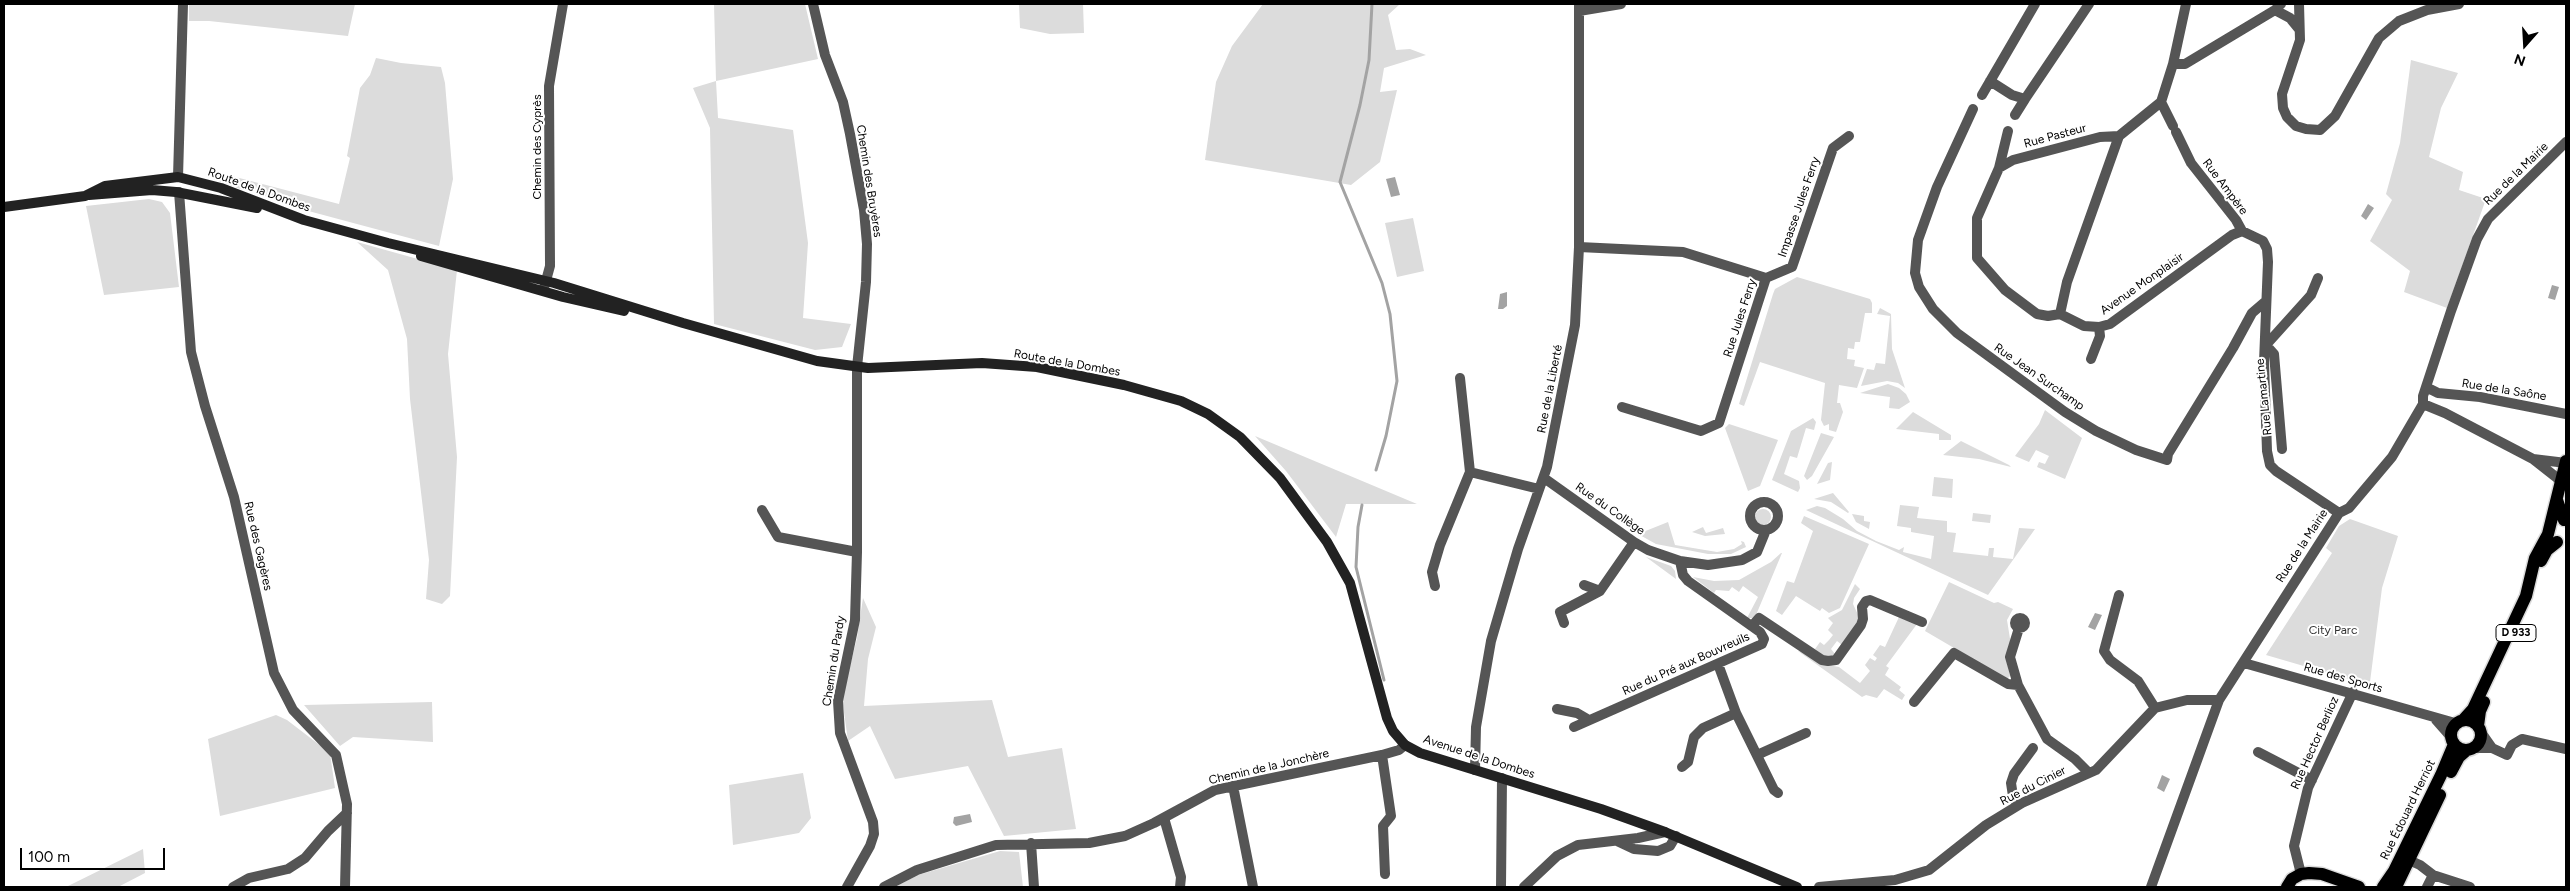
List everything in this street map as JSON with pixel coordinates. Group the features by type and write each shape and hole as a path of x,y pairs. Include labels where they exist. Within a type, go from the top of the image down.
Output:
{"main road":[{"name":"Route de la Dombes","path":"4,207 86,196 105,186 178,177 221,188 304,220 388,243 434,261 544,286 817,361 857,367 892,368 982,363 1037,367 1148,392 1195,407 1225,424 1240,437 1280,478 1327,542 1350,583 1355,598"},
{"path":"178,177 179,192"},
{"path":"86,196 152,190 179,192 225,200 304,220"},
{"name":"D 933","path":"2479,728 2480,710 2529,604 2542,558 2556,535 2557,497 2566,462"},
{"path":"2556,535 2557,519 2565,520 2557,497"},
{"name":"D 933","path":"2459,722 2473,709 2520,610 2537,553 2556,535"},
{"name":"Avenue de la Dombes","path":"1355,598 1387,718 1393,731 1405,745 1420,753 1666,832 1795,887"},
{"path":"2470,720 2479,728 2479,741 2470,749 2462,749 2452,741 2459,722 2470,720"},
{"name":"Rue Édouard Herriot","path":"2400,885 2402,861 2450,757 2452,741"},
{"name":"Rue Édouard Herriot","path":"2383,887 2402,861 2456,762 2470,749"},
{"path":"2287,887 2292,879 2301,874 2322,874 2359,887"}],"street":[{"path":"178,177 183,4"},
{"name":"Chemin des Cyprès","path":"544,286 550,266 549,86 564,4"},
{"name":"Chemin des Bruyères","path":"813,4 825,55 842,102 850,134 864,210 867,266 857,367"},
{"path":"1579,8 1621,4"},
{"path":"1982,95 2035,4"},
{"path":"2015,115 2089,4"},
{"path":"2060,314 2067,282 2119,136 2161,102 2173,64 2186,4"},
{"path":"2299,4 2300,40 2282,94 2283,108 2287,117 2296,126 2320,130 2335,116 2379,38 2399,21 2427,10 2459,4"},
{"path":"2173,64 2185,64 2278,7 2300,29"},
{"name":"Rue de la Liberté","path":"1475,770 1476,727 1491,641 1544,478 1575,325 1579,247 1579,8"},
{"path":"1990,81 2012,95 2024,99"},
{"name":"Rue Ampère","path":"2161,102 2191,163 2236,220 2242,231"},
{"name":"Rue Jean Surchamp","path":"1973,109 1937,187 1918,240 1916,273 1919,288 1933,309 1957,333 2065,412 2096,431 2127,446 2167,460 2168,454 2233,348 2252,313 2266,301"},
{"name":"Rue Pasteur","path":"2008,130 1999,168 1976,218 1977,258 2004,290 2037,314 2048,316 2060,314"},
{"name":"Impasse Jules Ferry","path":"1766,278 1792,267 1833,148 1849,136"},
{"name":"Rue Pasteur","path":"1999,168 2013,160 2100,136 2119,136"},
{"name":"Rue de la Mairie","path":"2151,887 2219,700 2339,513 2349,508 2392,457 2422,404 2470,257 2488,219 2566,142"},
{"name":"Rue des Gagères","path":"179,192 190,352 234,497 274,673 293,710 336,755 347,813 345,887"},
{"path":"2242,231 2263,241 2267,249 2267,441 2270,465 2339,513"},
{"name":"Avenue Monplaisir","path":"2060,314 2084,326 2099,327 2110,324 2230,237 2242,231"},
{"name":"Rue Jules Ferry","path":"1579,247 1683,252 1766,278 1719,423 1701,432 1622,407"},
{"path":"2266,345 2311,295 2318,278"},
{"path":"2091,359 2100,336 2099,327"},
{"name":"Rue Lamartine","path":"2266,345 2274,354 2282,449"},
{"name":"Chemin du Pardy","path":"847,887 870,846 874,834 873,822 840,733 838,716 838,701 854,620 857,552 857,367"},
{"path":"1436,586 1432,572 1440,545 1470,472 1460,378"},
{"name":"Rue de la Saône","path":"2426,387 2438,393 2504,401 2566,414"},
{"path":"2422,404 2438,393"},
{"path":"2422,404 2445,413 2533,459 2561,481"},
{"path":"2533,459 2566,462"},
{"path":"1470,472 1539,489"},
{"name":"Rue du Collège","path":"1544,478 1634,542 1648,550 1680,561 1708,565 1742,560 1757,552 1766,530"},
{"path":"762,510 778,537 857,552"},
{"path":"1564,623 1560,612 1600,591 1634,542"},
{"name":"Rue du Pré aux Bouvreuils","path":"1574,727 1762,644 1764,639 1752,626 1688,581 1683,575 1680,561"},
{"path":"1584,585 1600,591"},
{"path":"2119,595 2104,651 2110,660 2138,681 2155,708 2188,700 2219,700"},
{"path":"1752,626 1758,618 1822,660 1828,661 1836,660 1861,626 1864,619 1862,607 1866,601 1870,600 1922,622"},
{"path":"2019,628 2010,657 2018,685 2047,739 2076,759 2088,772"},
{"path":"1914,702 1954,653 2008,684 2018,685"},
{"name":"Rue des Sports","path":"2244,663 2353,692 2435,719 2459,722"},
{"path":"1718,664 1736,713 1774,790 1778,793"},
{"name":"Rue Hector Berlioz","path":"2301,874 2294,846 2312,780 2353,692"},
{"name":"Rue du Cinier","path":"1819,887 1895,880 1929,870 1986,825 2018,805 2096,770 2155,708"},
{"path":"1557,710 1577,713 1589,720"},
{"path":"1682,767 1688,762 1694,737 1703,728 1736,713"},
{"path":"2435,719 2452,741"},
{"path":"2479,728 2492,748"},
{"path":"1757,755 1806,733"},
{"path":"2470,749 2492,748 2507,755 2512,745 2522,739 2566,749"},
{"name":"Chemin de la Jonchère","path":"884,887 917,870 996,845 1106,841 1139,831 1215,790 1382,755 1399,750 1405,745"},
{"path":"2018,805 2013,796 2011,783 2014,774 2033,748"},
{"path":"2258,752 2312,780"},
{"path":"1382,755 1391,816 1383,826 1385,874"},
{"path":"1500,887 1502,778"},
{"path":"1233,786 1253,887"},
{"path":"233,887 250,878 288,869 305,858 328,830 347,813"},
{"path":"1164,818 1182,877 1180,887"},
{"path":"1524,887 1544,868 1569,849 1587,843 1617,841 1666,832"},
{"path":"1617,841 1634,849 1658,851 1670,846 1676,836"},
{"path":"1031,843 1034,887"},
{"path":"2402,861 2432,876 2470,887"},
{"path":"2427,887 2432,876"}],"green space":[{"path":"189,4 355,4 348,36 209,21 189,21"},
{"path":"714,4 805,4 818,59 716,81"},
{"path":"1019,4 1083,4 1084,33 1050,34 1020,28"},
{"path":"1263,4 1400,4 1388,15 1396,50 1410,49 1426,55 1384,68 1380,92 1397,90 1380,162 1351,185 1205,160 1216,82 1232,46"},
{"path":"376,58 401,63 441,67 445,83 453,179 439,246 301,209 265,196 262,191 249,187 243,190 213,179 213,176 224,174 339,204 350,158 347,156 360,88 370,75"},
{"path":"2411,60 2458,73 2441,108 2429,157 2463,172 2459,190 2486,199 2447,308 2404,292 2410,271 2370,241 2392,200 2386,194 2400,143"},
{"path":"716,81 718,118 793,130 808,243 803,318 851,324 842,347 815,350 714,324 710,128 693,88"},
{"path":"149,199 162,202 170,213 179,287 104,295 86,206"},
{"path":"1413,218 1424,271 1397,277 1385,223"},
{"path":"357,242 457,270 448,354 457,457 450,596 442,604 426,599 429,560 410,399 407,339 388,270"},
{"path":"1797,277 1870,299 1872,303 1872,313 1865,313 1860,342 1855,342 1854,349 1848,348 1847,359 1855,360 1854,366 1864,368 1857,388 1839,385 1837,403 1840,403 1843,412 1836,432 1829,430 1829,424 1824,426 1821,420 1825,383 1760,362 1744,406 1739,404 1775,289"},
{"path":"1880,308 1891,314 1892,349 1905,388 1898,383 1887,381 1861,386 1867,369 1874,370 1876,363 1885,364 1890,316 1877,314"},
{"path":"1888,384 1899,388 1906,394 1910,402 1899,409 1889,408 1890,397 1860,393"},
{"path":"2045,410 2082,438 2065,479 2037,467 2039,462 2045,464 2049,456 2036,450 2029,462 2015,456 2039,424"},
{"path":"1913,412 1951,435 1951,440 1939,440 1939,434 1896,429"},
{"path":"1813,418 1816,422 1814,430 1806,428 1797,458 1790,456 1784,474 1799,481 1800,488 1798,492 1772,480 1791,431"},
{"path":"1729,424 1778,440 1760,486 1748,491 1725,428"},
{"path":"1821,433 1834,437 1812,476 1807,480 1804,476"},
{"path":"1255,436 1417,504 1346,504 1336,537 1286,471"},
{"path":"1961,441 2011,467 1979,459 1943,455"},
{"path":"1832,462 1830,480 1817,484 1828,463"},
{"path":"1934,477 1953,479 1952,498 1932,496"},
{"path":"1833,493 1848,513 1831,502 1814,499"},
{"path":"1900,505 1919,507 1917,518 1947,521 1947,532 1956,533 1953,552 1988,556 1989,548 1994,548 1993,557 2013,559 2019,528 2035,529 1988,595 1806,510 1817,506 1825,508 1843,519 1857,531 1876,541 1899,550 1904,547 1903,552 1931,559 1934,536 1911,532 1911,528 1897,526"},
{"path":"1760,509 1766,509 1771,514 1769,523 1760,525 1755,520 1755,514"},
{"path":"1973,513 1991,515 1990,523 1972,521"},
{"path":"1852,514 1864,516 1864,521 1870,522 1869,529 1856,522"},
{"path":"1804,516 1869,544 1840,608 1829,613 1822,608 1820,611 1796,596 1782,615 1776,611 1787,581 1794,583 1813,531 1801,523"},
{"name":"City Parc","path":"2350,519 2398,536 2382,588 2370,682 2355,681 2266,655 2332,553 2326,548 2339,526"},
{"path":"1668,522 1675,545 1717,552 1734,549 1742,544 1741,541 1744,542 1746,547 1731,554 1708,554 1656,544 1638,534"},
{"path":"1703,527 1706,533 1723,528 1725,534 1705,536 1692,532"},
{"path":"1781,553 1756,615 1752,618 1747,618 1758,597 1743,586 1739,592 1732,587 1729,591 1716,590 1714,593 1693,577 1714,581 1739,580 1771,562"},
{"path":"1646,557 1671,566 1675,571 1676,579"},
{"path":"1949,582 1994,603 1998,602 2013,609 2007,620 2011,645 2007,661 2010,676 2007,679 1925,631"},
{"path":"1855,584 1860,589 1854,598 1853,604 1860,619 1842,645 1837,641 1831,649 1835,654 1832,658 1827,658 1815,649 1820,642 1824,645 1833,635 1828,630 1833,623 1828,618 1842,610"},
{"path":"863,598 876,627 868,659 864,706 992,700 1008,757 1062,748 1076,829 1004,836 968,766 895,779 870,726 848,741 842,698 857,638"},
{"path":"1899,617 1917,624 1886,666 1889,668 1885,675 1901,687 1899,690 1905,695 1902,700 1884,689 1877,698 1866,695 1862,697 1798,651 1807,653 1823,664 1839,667 1860,683 1870,671 1865,665 1870,658 1875,661 1877,658 1873,655 1880,645 1885,647"},
{"path":"432,702 433,742 353,737 340,746 304,705"},
{"path":"276,715 287,720 330,753 335,788 220,816 208,739"},
{"path":"803,773 811,818 799,833 733,845 729,785"},
{"path":"143,849 145,873 118,887 66,887"},
{"path":"1000,851 1019,852 1023,887 895,887 918,875"}],"shaded area":[{"path":"1395,177 1400,195 1391,197 1386,179"},
{"path":"2368,204 2374,208 2366,220 2361,216"},
{"path":"2552,285 2559,287 2555,300 2548,298"},
{"path":"1507,292 1507,306 1503,309 1498,309 1500,294"},
{"path":"2095,613 2102,615 2095,630 2088,627"},
{"path":"2162,775 2170,779 2164,792 2157,788"},
{"path":"970,814 972,822 956,826 953,823 954,817"}],"waterway":[{"path":"1372,4 1369,60 1360,105 1340,182 1382,283 1390,314 1397,381 1386,436 1376,470"},
{"path":"1362,505 1358,527 1356,567 1384,680"}]}
